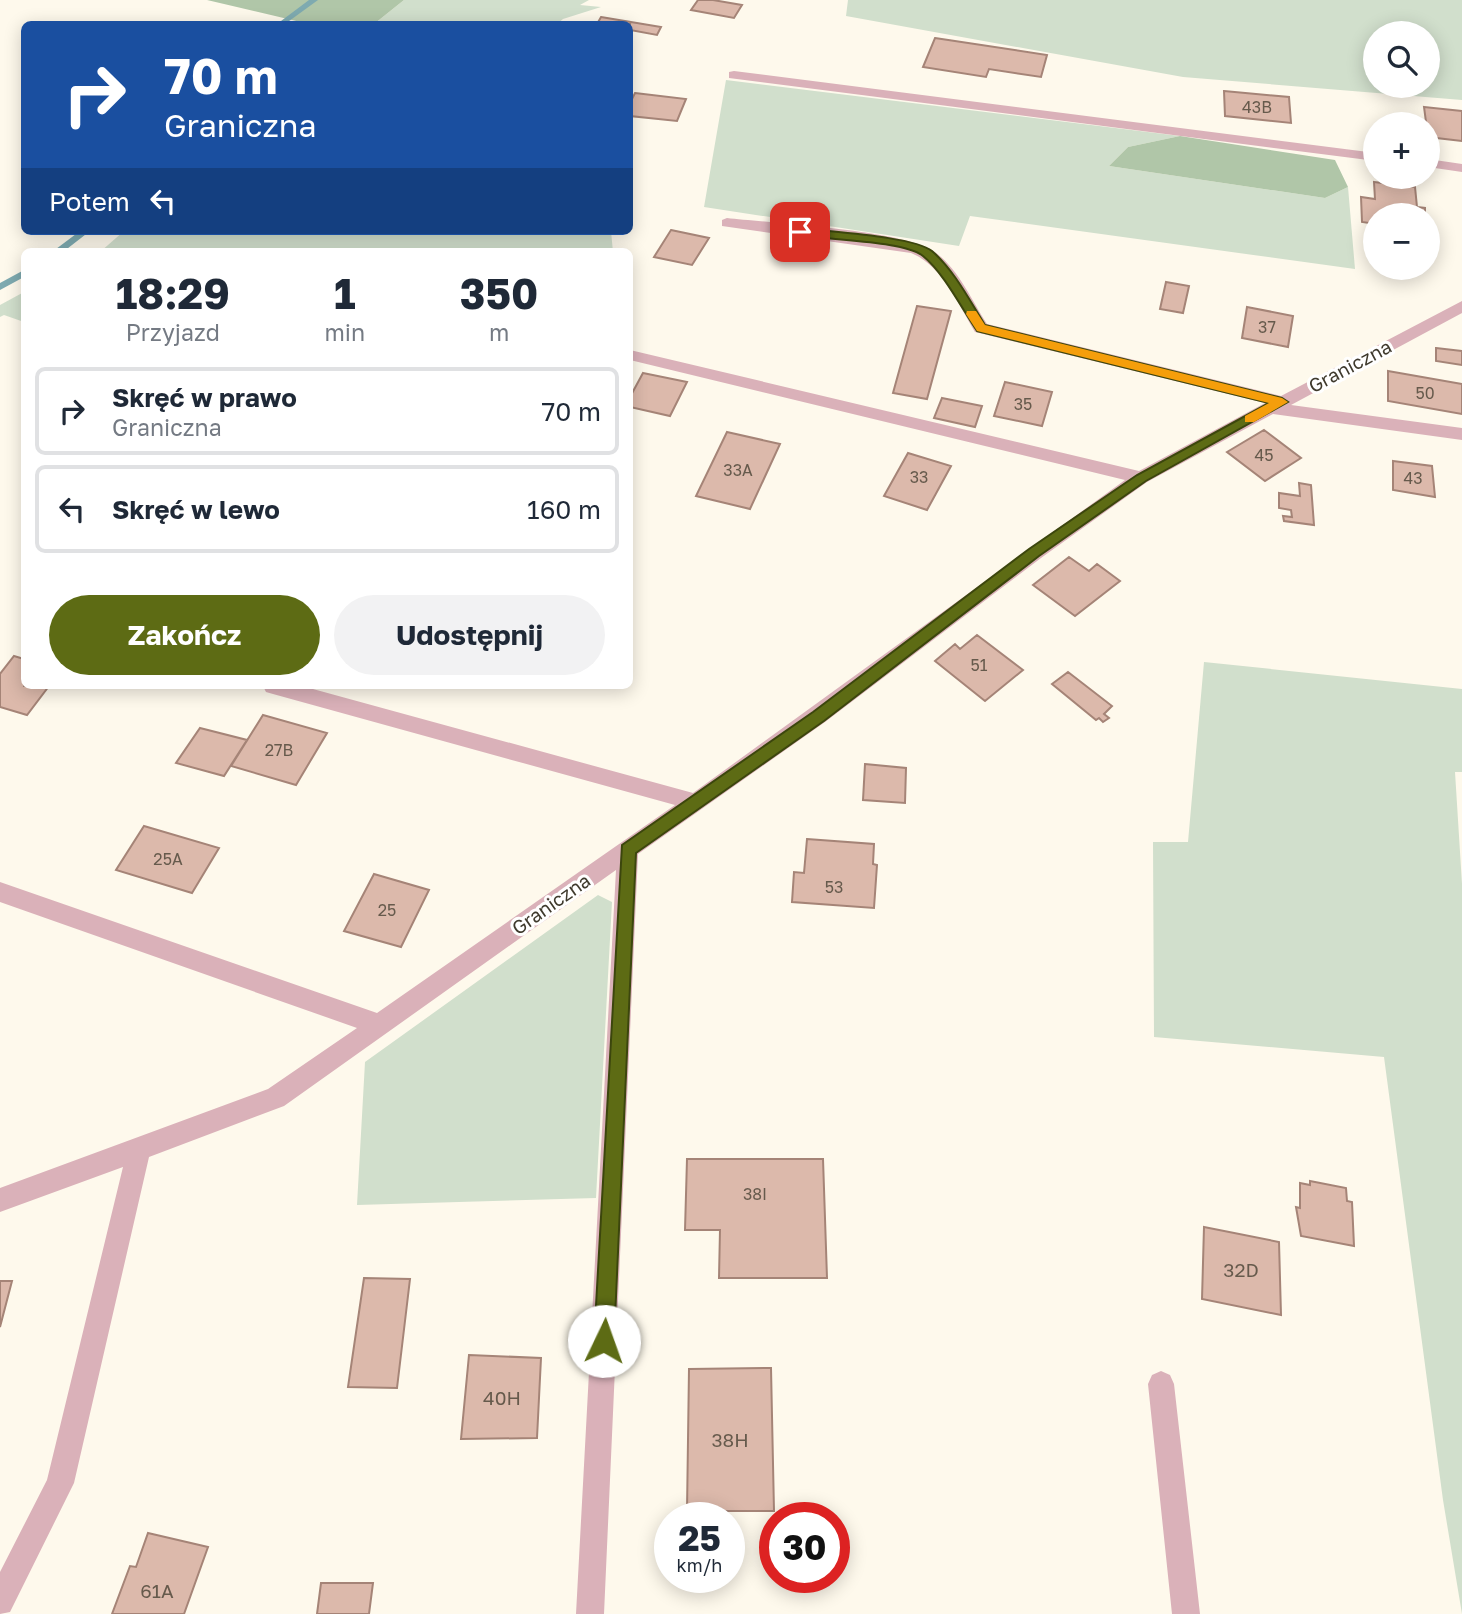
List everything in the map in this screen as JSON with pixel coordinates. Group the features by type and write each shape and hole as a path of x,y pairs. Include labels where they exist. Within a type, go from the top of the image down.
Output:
{"street":[{"path":"734,75 1363,155"},
{"path":"1440,164 1462,167"},
{"path":"727,223 897,244 926,253 960,295 981,328 1275,405 1462,434"},
{"name":"Graniczna","path":"0,1200 276,1098 818,716 1034,553 1141,478 1462,306"},
{"path":"633,356 1141,478"},
{"path":"285,689 695,802"},
{"path":"590,1614 628,849"},
{"path":"0,892 380,1025"},
{"path":"0,1602 60,1483 139,1149"},
{"path":"1161,1384 1185,1614"}],"green space":[{"path":"207,0 404,0 378,21 296,21"},
{"path":"404,0 589,0 580,5 601,7 561,21 378,21"},
{"path":"848,0 1462,0 1462,100 1438,98 1440,98 1440,21 1363,21 1363,92 1183,77 846,16"},
{"path":"726,80 1180,136 1128,147 1109,166 1325,198 1348,187 1355,269 970,216 959,246 704,207"},
{"path":"1180,136 1335,160 1348,187 1325,198 1109,166 1128,147"},
{"path":"119,235 611,235 613,248 105,248"},
{"path":"21,294 21,321 4,315 0,317 0,305"},
{"path":"1204,662 1462,689 1462,772 1455,772 1462,884 1462,1614 1443,1500 1384,1057 1154,1037 1153,842 1188,842"},
{"path":"598,895 612,902 596,1198 357,1205 365,1062"}],"building":[{"path":"698,0 742,5 734,18 691,10"},
{"path":"601,17 625,21 599,21"},
{"path":"633,22 661,27 657,35 633,31"},
{"path":"935,38 1047,55 1041,77 989,69 986,77 923,67"},
{"path":"1224,91 1289,97 1291,123 1225,116"},
{"path":"635,93 686,99 677,121 633,116"},
{"path":"1424,107 1462,111 1462,141 1440,138 1440,112 1425,112"},
{"path":"1374,189 1415,189 1417,203 1363,203 1362,222 1361,197 1375,199"},
{"path":"671,230 709,238 692,265 654,257"},
{"path":"1166,282 1189,286 1183,313 1160,309"},
{"path":"917,306 951,311 927,399 893,393"},
{"path":"1247,307 1293,316 1288,347 1242,338"},
{"path":"1436,348 1462,351 1462,365 1436,361"},
{"path":"1388,371 1462,384 1462,414 1388,401"},
{"path":"643,373 687,382 670,416 633,408 633,391"},
{"path":"1005,382 1052,392 1042,426 994,416"},
{"path":"942,398 982,406 975,427 934,418"},
{"path":"1264,430 1301,458 1265,481 1227,452"},
{"path":"727,432 780,444 750,509 696,496"},
{"path":"908,453 951,466 927,510 884,496"},
{"path":"1393,461 1432,466 1435,497 1393,490"},
{"path":"1299,483 1311,485 1314,525 1284,521 1283,516 1292,517 1291,510 1279,508 1279,493 1300,496"},
{"path":"1069,557 1089,571 1097,564 1120,581 1075,616 1033,585"},
{"path":"977,635 1023,670 985,701 935,661 955,644 960,649"},
{"path":"14,656 21,658 21,689 47,689 27,715 0,707 0,674"},
{"path":"1068,672 1112,706 1104,714 1109,718 1103,722 1099,718 1096,720 1052,684"},
{"path":"263,715 327,733 296,785 231,766"},
{"path":"200,728 247,740 224,776 176,763"},
{"path":"865,764 906,768 905,803 863,800"},
{"path":"144,826 219,848 192,893 116,870"},
{"path":"807,839 874,844 873,864 877,865 874,908 792,902 794,872 804,873"},
{"path":"374,874 429,890 401,947 344,931"},
{"path":"687,1159 823,1159 827,1278 719,1278 720,1230 685,1230"},
{"path":"1310,1181 1346,1188 1347,1201 1352,1202 1354,1246 1301,1236 1296,1207 1300,1208 1300,1183 1310,1185"},
{"path":"1204,1227 1279,1242 1281,1315 1202,1299"},
{"path":"364,1278 410,1279 397,1388 348,1387"},
{"path":"0,1281 12,1281 0,1327"},
{"path":"469,1355 541,1358 537,1438 461,1439"},
{"path":"771,1368 774,1502 759,1502 759,1511 745,1511 745,1502 687,1502 689,1369"},
{"path":"148,1533 208,1547 184,1614 112,1614 130,1566 136,1567"},
{"path":"321,1583 373,1583 369,1614 317,1614"}],"waterway":[{"path":"285,21 314,0"},
{"path":"63,248 80,235"},
{"path":"0,287 21,275"}],"slow traffic":[{"path":"972,314 981,328 1282,402 1249,419"}],"route":[{"path":"604,1341 628,849 818,716 1034,553 1141,478 1282,402 981,328 960,295 926,253 897,244 800,232"}]}
